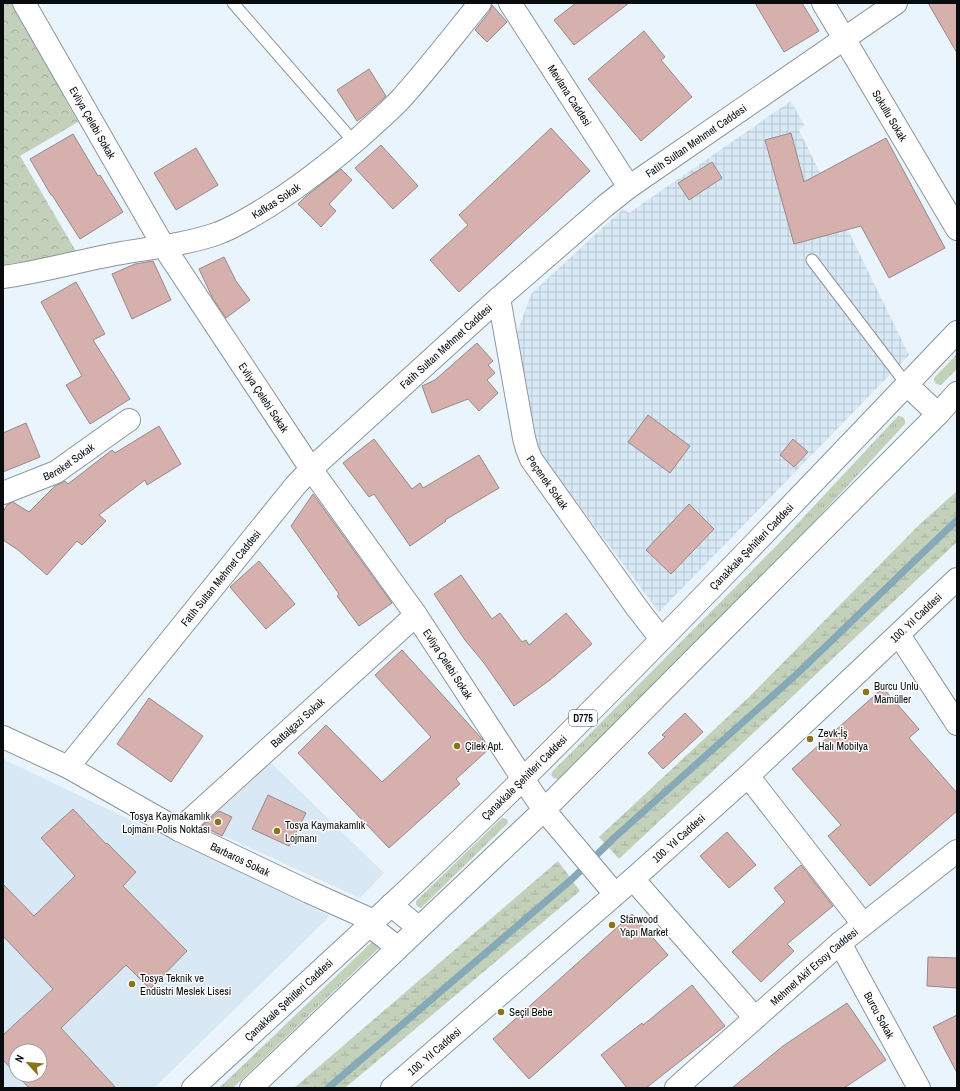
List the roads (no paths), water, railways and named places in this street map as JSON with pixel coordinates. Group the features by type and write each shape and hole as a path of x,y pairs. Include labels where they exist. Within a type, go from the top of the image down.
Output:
{"street":[{"name":"Evliya Çelebi Sokak","path":"24,3 164,247 311,469 416,615 544,810 616,894"},
{"name":"Kafkas Sokak","path":"3,277 30,273 116,254 164,247 204,238 231,228 303,184 354,142 398,102 422,75 480,3"},
{"name":"Mevlana Caddesi","path":"510,3 629,188"},
{"name":"Sokullu Sokak","path":"823,3 957,229"},
{"name":"Fatih Sultan Mehmet Caddesi","path":"68,767 290,492 311,469 499,298 605,206 896,3"},
{"name":"Peçenek Sokak","path":"499,298 524,438 531,459 637,608 661,639"},
{"name":"Çanakkale Şehitleri Caddesi","path":"193,1088 391,905 523,779 661,639 957,332"},
{"path":"907,385 938,414"},
{"path":"251,1088 544,810 938,414 957,393"},
{"name":"Bereket Sokak","path":"3,493 56,472 129,420"},
{"name":"100. Yıl Caddesi","path":"392,1088 616,894 748,776 957,579"},
{"name":"Battalgazi Sokak","path":"179,830 416,615"},
{"path":"899,635 957,724"},
{"name":"Barbaros Sokak","path":"3,737 68,767 179,830 371,923 398,948"},
{"path":"748,776 863,924"},
{"name":"Mehmet Akif Ersoy Caddesi","path":"676,1088 840,943 957,851"},
{"path":"633,879 755,1018"},
{"path":"391,905 419,928"},
{"name":"Burcu Sokak","path":"840,943 918,1088"}],"lane":[{"path":"233,3 354,142"},
{"path":"812,260 907,385"}],"waterway":[{"path":"328,1088 572,879 615,837 799,672 957,520"}],"place":[{"name":"Burcu Unlu Mamüller","path":"866,692"},
{"name":"Zevk-İş Halı Mobilya","path":"810,739"},
{"name":"Çilek Apt.","path":"457,746"},
{"name":"Tosya Kaymakamlık Lojmanı Polis Noktası","path":"218,822"},
{"name":"Tosya Kaymakamlık Lojmanı","path":"277,831"},
{"name":"Starwood Yapı Market","path":"612,925"},
{"name":"Tosya Teknik ve Endüstri Meslek Lisesi","path":"132,984"},
{"name":"Seçil Bebe","path":"501,1012"}]}
